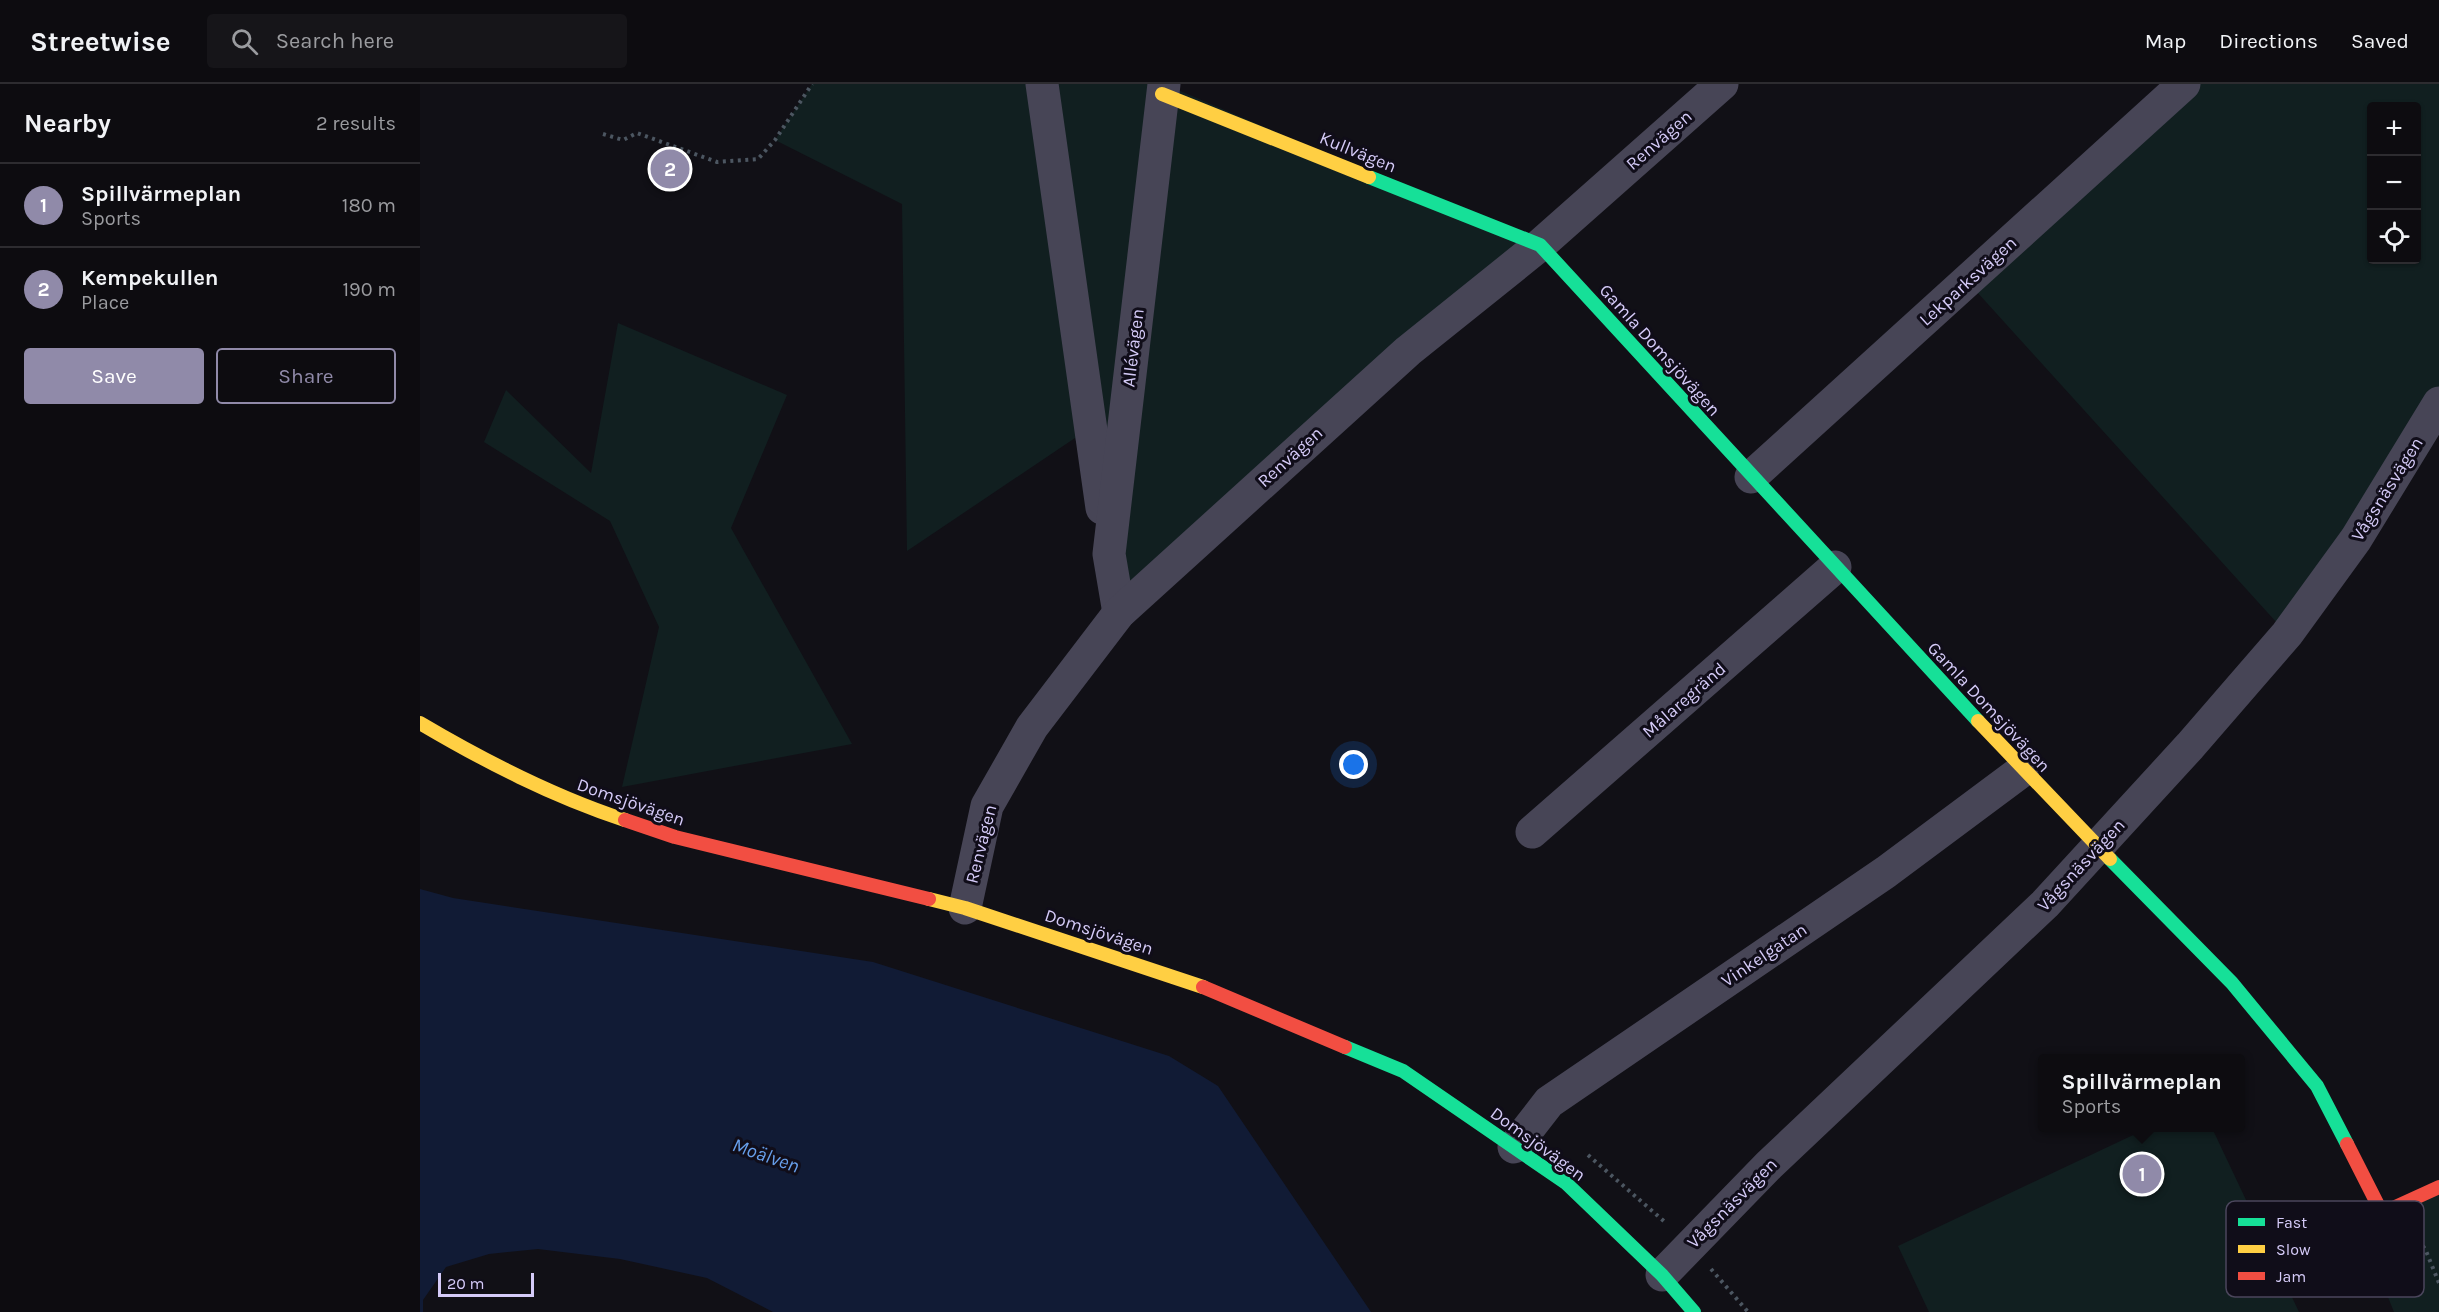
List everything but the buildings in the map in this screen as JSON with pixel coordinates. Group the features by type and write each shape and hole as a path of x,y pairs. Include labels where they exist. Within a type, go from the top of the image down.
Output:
{"street":[{"path":"1042,84 1109,554"},
{"name":"Lekparksvägen","path":"1751,477 2184,84"},
{"name":"Allévägen","path":"1119,613 1109,554 1163,89"},
{"name":"Kullvägen","path":"1163,89 1540,245"},
{"name":"Renvägen","path":"965,908 987,806 1032,727 1119,613 1408,351 1540,245 1702,90"},
{"name":"Gamla Domsjövägen","path":"1540,245 2023,770 2232,983 2317,1086 2375,1201"},
{"name":"Vågsnäsvägen","path":"1662,1275 1769,1165 2045,904 2287,634 2356,539 2439,403"},
{"name":"Målaregränd","path":"1532,832 1835,567"},
{"name":"Domsjövägen","path":"420,723 484,761 576,804 675,837 965,908 1180,977 1403,1071 1566,1183 1662,1275 1694,1312"},
{"name":"Vinkelgatan","path":"1514,1147 1549,1102 1886,872 2023,770"},
{"path":"2409,1201 2439,1187"}],"path":[{"path":"603,134 623,140 637,133 717,162 758,159 775,140 812,84"},
{"path":"2424,1248 2439,1283"}],"shaded area":[{"path":"812,84 1164,84 1540,245 1119,613 1109,554 1075,438 907,551 902,204 775,140"},
{"path":"2184,84 2439,84 2439,403 2287,634 1967,281"},
{"path":"618,323 787,395 731,528 852,744 622,787 659,627 610,521 484,442 506,390 591,473"},
{"path":"2140,1132 2214,1132 2247,1201 2226,1201 2226,1297 2292,1297 2299,1312 1929,1312 1898,1246"},
{"path":"2439,1187 2439,1312 2394,1312 2388,1297 2424,1297 2424,1201 2408,1201"}],"water":[{"name":"Moälven","path":"420,889 453,898 873,962 1169,1056 1218,1086 1371,1312 773,1312 707,1278 620,1259 538,1249 489,1254 446,1267 423,1300 423,1312 420,1312"}],"traffic: fast":[{"path":"1369,177 1540,245 1978,721"},
{"path":"2110,859 2232,983 2317,1086 2347,1144"},
{"path":"1345,1047 1403,1071 1566,1183 1662,1275 1694,1312"}],"traffic: slow":[{"path":"1162,94 1369,177"},
{"path":"1978,721 2110,859"},
{"path":"420,723 520,777 571,800 625,820"},
{"path":"929,899 965,908 1203,987"}],"traffic: jam":[{"path":"625,820 675,837 929,899"},
{"path":"1203,987 1345,1047"},
{"path":"2347,1144 2376,1201"},
{"path":"2408,1201 2439,1187"}],"place":[{"name":"Kempekullen","path":"670,169"},
{"name":"Spillvärmeplan","path":"2142,1174"}]}
